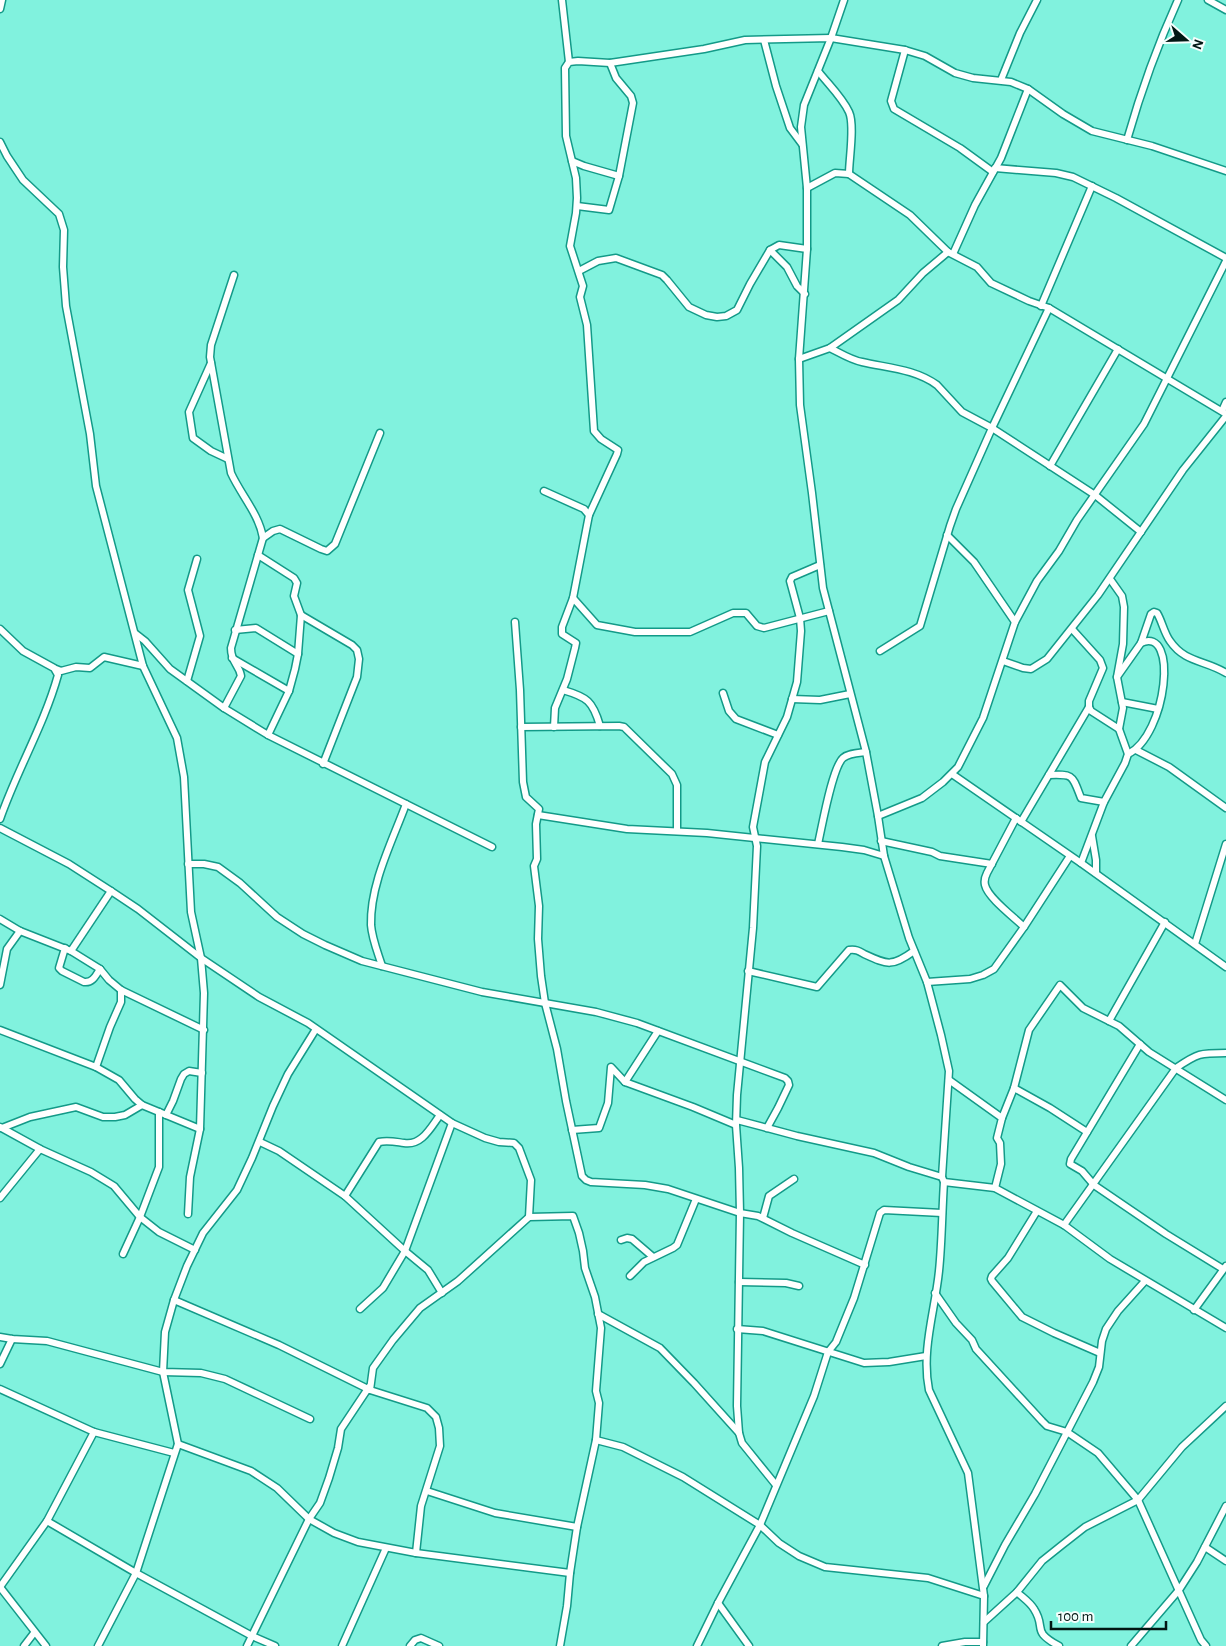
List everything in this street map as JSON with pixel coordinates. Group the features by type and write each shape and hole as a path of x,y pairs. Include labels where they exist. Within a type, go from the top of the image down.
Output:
{"street":[{"path":"0,8 2,0"},
{"path":"554,727 554,713 563,690 576,643 562,634 561,630 572,598 589,515 618,450 600,439 594,431 587,325 580,297 583,286 570,246 577,206 576,183 566,136 565,68 569,62 562,0"},
{"path":"844,0 804,105 801,127 807,188 807,249 799,359 800,405 823,588 866,752 884,856 894,894 927,982 949,1071 944,1132 939,1272 926,1356 929,1390 968,1473 984,1596 984,1644 965,1642 942,1646"},
{"path":"1000,80 1020,33 1037,0"},
{"path":"1127,140 1141,91 1178,0"},
{"path":"1208,0 1226,10"},
{"path":"569,62 610,63 738,42 764,40 831,38 905,50 925,56 955,73 973,78 1011,82 1028,89 1078,124 1107,136 1152,146 1226,172"},
{"path":"764,40 776,86 790,128 803,145"},
{"path":"878,816 922,798 958,767 983,718 1015,622 1038,581 1144,424 1226,260 1092,186 1064,174 994,170 894,109 892,101 905,50"},
{"path":"577,206 609,210 619,176 633,103 631,96 616,78 610,63"},
{"path":"818,71 849,113 851,122 849,174"},
{"path":"799,359 830,348 898,300 923,274 950,253 1006,147 1028,89"},
{"path":"0,142 23,180 59,214 64,230 63,267 66,306 90,434 96,486 143,666 180,749 184,778 190,912 202,958 204,1030 200,1128 190,1177 188,1214"},
{"path":"572,161 619,176"},
{"path":"807,188 835,173 849,174 910,215 950,253 977,267 991,283 1029,302 1049,308 1225,413"},
{"path":"1042,306 1092,186"},
{"path":"578,271 598,261 616,258 662,275 689,307 706,315 717,317 726,316 737,310 770,250 779,245 807,249"},
{"path":"770,250 787,268 796,286 805,294"},
{"path":"224,708 241,676 231,657 231,648 263,538 261,526 237,486 228,459 211,362 211,345 234,274"},
{"path":"880,651 920,626 956,509 1049,308"},
{"path":"830,348 854,360 904,370 932,381 938,385 958,409 992,428 1095,494 1141,532"},
{"path":"1050,466 1118,349"},
{"path":"211,362 188,414 193,438 211,451 228,459"},
{"path":"1003,661 1030,669 1047,659 1110,579 1183,470 1225,413 1226,402"},
{"path":"263,538 273,531 280,529 321,550 327,551 332,548 380,433"},
{"path":"544,491 584,509 589,515"},
{"path":"947,535 974,562 1015,622"},
{"path":"258,555 294,578 297,583 294,596 301,615 298,654 289,691 268,735"},
{"path":"187,681 200,636 188,590 197,559"},
{"path":"776,1485 742,1443 739,1432 737,1329 740,1213 736,1123 739,1061 753,928 757,846 754,838 753,823 762,770 787,717 798,667 801,631 800,618 791,579 820,565"},
{"path":"1081,863 1104,802 1128,754 1119,729 1123,708 1117,677 1123,644 1124,607 1122,596 1110,579"},
{"path":"572,598 597,625 635,632 690,632 733,612 746,613 757,626 764,628 829,611"},
{"path":"1117,677 1141,643 1151,614 1154,612 1157,613 1168,638 1184,656 1226,673"},
{"path":"301,615 352,645 357,650 359,658 357,677 323,764"},
{"path":"515,622 522,776 525,795 539,808 536,842 537,859 534,866 539,906 538,939 545,1003 557,1049 582,1176 591,1182 644,1185 668,1189 740,1213 763,1218 776,1226 865,1265"},
{"path":"235,630 256,628 298,654"},
{"path":"0,629 23,651 61,671 76,667 90,668 106,657 143,666"},
{"path":"1024,927 993,897 985,887 984,882 992,864 1049,775 1089,707 1089,702 1103,668 1100,660 1072,629"},
{"path":"136,634 170,668 224,708 268,735 492,847"},
{"path":"1128,754 1136,750 1143,743 1152,726 1164,684 1163,658 1160,649 1156,644 1147,640 1141,643"},
{"path":"141,657 149,646"},
{"path":"231,657 289,691"},
{"path":"0,819 33,738 46,714 58,675 54,668"},
{"path":"563,690 584,698 596,711 600,726"},
{"path":"723,693 729,711 736,719 778,735"},
{"path":"792,699 820,700 850,694"},
{"path":"1122,702 1158,709"},
{"path":"1089,707 1091,711 1119,729"},
{"path":"521,727 624,727 672,774 677,785 677,831"},
{"path":"1136,750 1169,767 1226,808"},
{"path":"818,844 835,775 841,760 851,754 866,752"},
{"path":"952,774 1096,873 1226,967"},
{"path":"1049,775 1066,774 1074,780 1081,798 1104,802"},
{"path":"382,966 372,933 372,909 378,878 406,804"},
{"path":"538,815 627,829 677,831 818,844 864,850 884,856"},
{"path":"0,828 69,864 138,908 202,958 259,997 316,1029 452,1123 485,1138 499,1142 514,1143 519,1148 531,1180 530,1217"},
{"path":"1092,836 1096,873"},
{"path":"882,841 932,852 940,856 992,864"},
{"path":"1195,944 1226,844"},
{"path":"927,982 958,980 983,975 998,965 1070,856"},
{"path":"188,864 218,867 240,883 276,917 303,934 362,961 482,992 596,1012 637,1023 785,1078 789,1085 767,1128"},
{"path":"100,969 88,983 62,970 60,963 111,891"},
{"path":"0,919 20,931 68,950 100,969 109,980 122,990 204,1030"},
{"path":"1109,1021 1165,922"},
{"path":"0,985 7,949 20,931"},
{"path":"748,971 816,987 850,950 855,949 886,963 900,961 914,951"},
{"path":"995,1188 1001,1164 1000,1143 997,1138 1002,1118 1014,1088 1030,1030 1060,985 1082,1008 1128,1033 1149,1052 1226,1100"},
{"path":"96,1067 120,1002 122,990"},
{"path":"98,1646 136,1574 178,1444 163,1372 165,1332 174,1300 203,1233 237,1190 260,1142 273,1106 288,1074 316,1029"},
{"path":"0,1030 96,1067 119,1080 142,1105 200,1128"},
{"path":"625,1082 658,1031"},
{"path":"1140,1044 1071,1159 1070,1164 1082,1171 1094,1185 1166,1234 1225,1268 1194,1310"},
{"path":"1064,1225 1176,1068 1194,1056 1203,1053 1226,1053"},
{"path":"572,1130 600,1128 608,1103 611,1067 625,1082 736,1123 767,1128 874,1153 943,1180 995,1188 1064,1225 1110,1259 1226,1328"},
{"path":"122,1254 140,1217 159,1167 162,1114 174,1101 184,1074 189,1071 202,1073"},
{"path":"949,1080 1002,1118"},
{"path":"1014,1088 1087,1132"},
{"path":"1,1127 30,1116 76,1107 103,1117 115,1117 125,1115 142,1105"},
{"path":"345,1196 380,1142 407,1144 415,1142 423,1138 440,1115"},
{"path":"360,1309 383,1288 405,1251 452,1123"},
{"path":"1,1127 40,1149 91,1172 114,1186 140,1217 158,1232 195,1250"},
{"path":"260,1142 280,1151 345,1196 428,1270 442,1293"},
{"path":"0,1198 40,1149"},
{"path":"763,1218 769,1196 794,1179"},
{"path":"630,1276 638,1267 653,1257 677,1245 696,1199"},
{"path":"697,1646 760,1525 814,1396 828,1352 836,1342 854,1298 880,1213 884,1210 942,1213"},
{"path":"1037,1210 1008,1258 992,1276 992,1282 1022,1317 1100,1353"},
{"path":"247,1646 309,1520 320,1503 338,1448 341,1429 369,1388 373,1368 393,1340 420,1308 458,1281 530,1217 573,1216 584,1251 584,1268 595,1297 601,1328 596,1391 599,1403 596,1440 577,1527 560,1646"},
{"path":"621,1240 632,1239 653,1257"},
{"path":"983,1587 1005,1545 1036,1494 1093,1382 1099,1367 1102,1341 1106,1329 1118,1311 1144,1280"},
{"path":"739,1282 786,1283 799,1286"},
{"path":"935,1293 956,1323 972,1340 976,1350 1042,1421 1047,1426 1067,1432 1102,1457 1138,1500 1201,1640 1206,1646"},
{"path":"174,1300 279,1345 369,1388 427,1408 436,1417 440,1446 420,1513 416,1553"},
{"path":"598,1314 660,1348 739,1432"},
{"path":"737,1329 763,1331 864,1364 926,1356"},
{"path":"0,1337 47,1341 163,1372 201,1373 225,1378 310,1419"},
{"path":"0,1364 12,1339"},
{"path":"0,1389 94,1432 174,1453"},
{"path":"984,1622 1017,1592 1042,1561 1085,1527 1138,1500 1182,1447 1226,1406"},
{"path":"46,1646 0,1587 47,1521 94,1432"},
{"path":"596,1440 623,1447 683,1477 760,1525 786,1548 825,1567 928,1578 984,1596"},
{"path":"178,1444 251,1471 277,1488 309,1520 334,1533 358,1542 416,1553 570,1573"},
{"path":"427,1491 495,1513 577,1527"},
{"path":"1131,1646 1179,1590 1197,1562 1226,1506"},
{"path":"47,1521 136,1574 252,1636 275,1646"},
{"path":"1205,1547 1226,1561"},
{"path":"342,1646 386,1548"},
{"path":"1017,1592 1035,1610 1040,1632 1043,1636 1059,1646"},
{"path":"718,1603 749,1646"},
{"path":"24,1646 34,1633"},
{"path":"410,1646 415,1640 420,1638 439,1646"}]}
